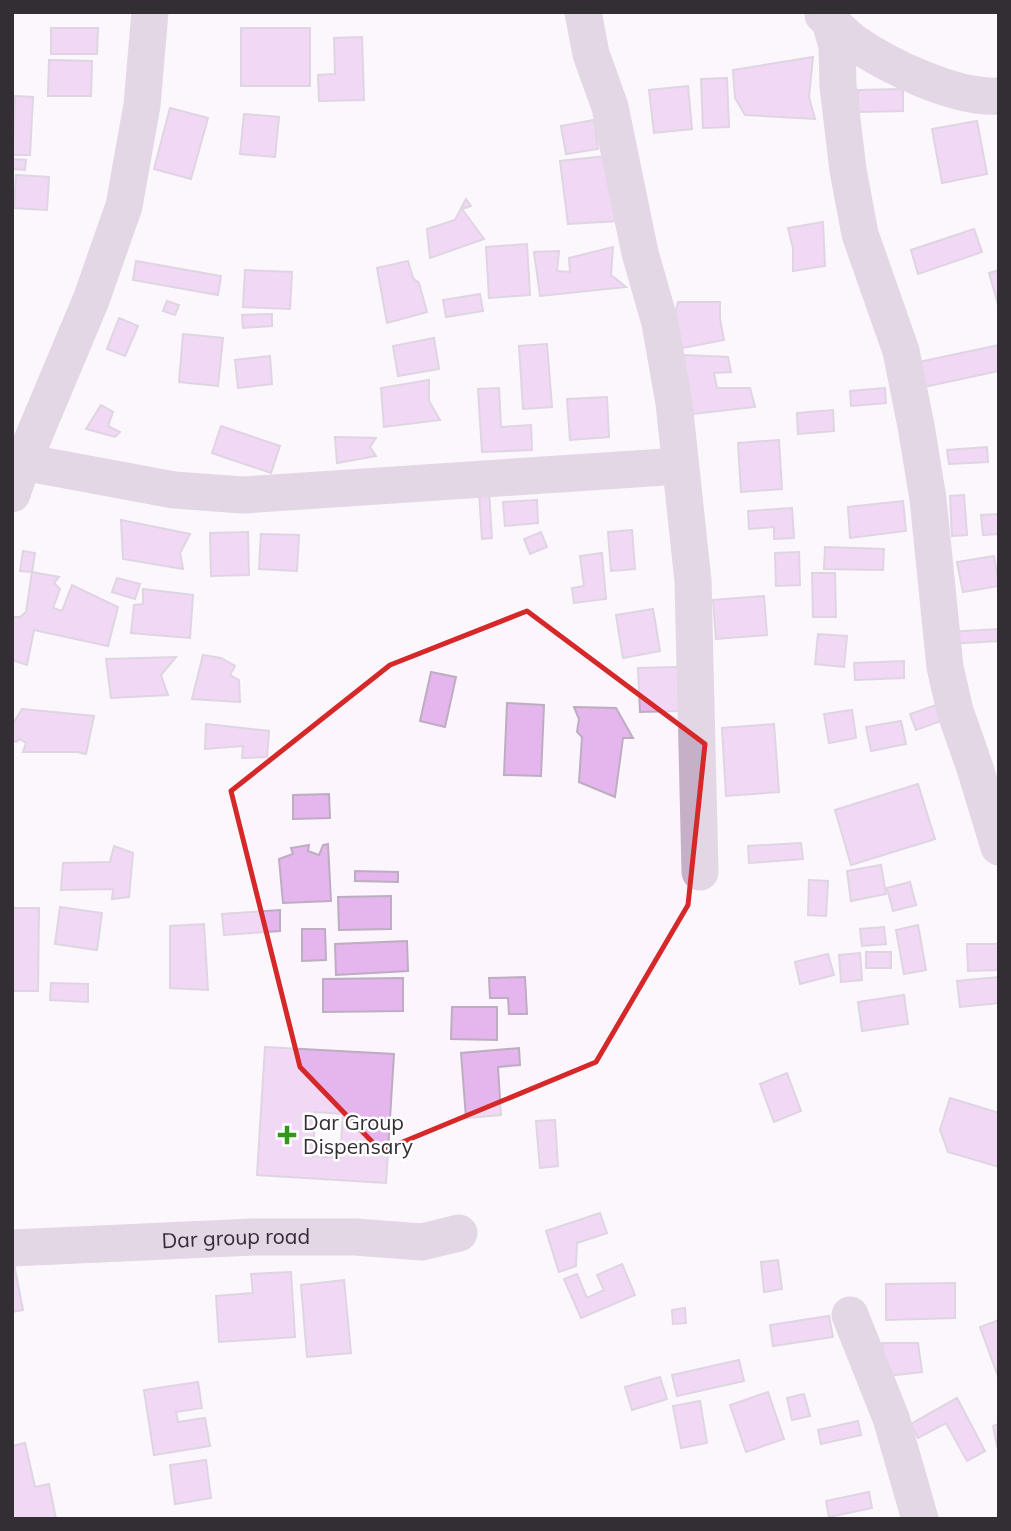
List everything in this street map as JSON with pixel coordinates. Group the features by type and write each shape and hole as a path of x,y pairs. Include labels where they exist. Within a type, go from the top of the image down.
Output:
{"street":[{"path":"150,12 142,104 124,206 91,300 18,478 243,495 680,466"},
{"path":"583,12 592,54 610,107 640,253 660,323 674,403 693,581 700,872"},
{"path":"825,17 852,40 885,61 942,85 984,97 999,96"},
{"path":"825,17 837,46 838,86 848,170 860,234 901,351 916,426 928,499 945,667 955,711 999,847"},
{"name":"Dar group road","path":"12,1248 253,1237 355,1237 422,1242 459,1233"},
{"path":"850,1315 891,1418 920,1519"}],"highlighted area":[{"path":"527,611 705,744 688,905 596,1062 381,1151 300,1067 231,791 390,665"}],"building":[{"path":"51,28 98,28 97,54 51,54"},
{"path":"241,28 310,28 310,86 241,86"},
{"path":"362,37 364,100 319,101 318,75 335,74 334,38"},
{"path":"813,57 809,97 815,119 745,115 735,98 733,70"},
{"path":"49,60 92,61 91,96 48,96"},
{"path":"727,78 729,127 703,128 701,79"},
{"path":"688,86 692,129 654,133 649,90"},
{"path":"903,89 903,111 858,112 858,90"},
{"path":"15,96 33,97 30,155 13,155"},
{"path":"170,108 208,118 191,179 154,169"},
{"path":"244,114 279,117 275,157 240,154"},
{"path":"594,120 598,149 566,154 561,126"},
{"path":"977,121 987,174 942,183 932,129"},
{"path":"606,156 619,221 568,224 560,161"},
{"path":"12,159 26,160 25,170 12,169"},
{"path":"16,175 49,177 47,210 14,208"},
{"path":"466,199 471,206 462,209 484,239 430,258 427,229 455,220"},
{"path":"823,222 825,266 793,271 793,248 788,228"},
{"path":"974,229 982,252 918,274 911,250"},
{"path":"527,244 530,295 489,298 486,247"},
{"path":"613,247 611,275 626,287 540,296 534,252 559,251 557,271 570,272 569,258"},
{"path":"136,261 221,276 218,295 133,280"},
{"path":"408,261 413,278 419,283 427,312 387,323 377,268"},
{"path":"245,270 292,272 290,309 243,307"},
{"path":"999,270 999,308 989,273"},
{"path":"480,294 483,311 446,317 443,300"},
{"path":"167,301 179,305 175,315 163,311"},
{"path":"678,302 720,302 724,340 683,348 672,327"},
{"path":"272,314 272,326 243,328 242,315"},
{"path":"119,318 138,326 125,356 107,349"},
{"path":"183,334 223,338 218,386 179,382"},
{"path":"434,338 439,369 398,376 393,346"},
{"path":"547,344 552,407 523,409 519,346"},
{"path":"999,345 999,371 919,388 914,363"},
{"path":"684,355 728,357 731,372 714,373 717,388 750,388 755,407 684,415"},
{"path":"270,356 272,384 238,388 235,360"},
{"path":"429,380 429,401 440,420 384,427 381,388"},
{"path":"499,388 501,427 531,425 532,450 482,452 478,389"},
{"path":"885,388 886,403 851,406 850,391"},
{"path":"607,397 609,437 570,440 567,399"},
{"path":"101,405 113,412 108,426 120,432 115,437 86,429"},
{"path":"833,410 834,431 798,434 797,413"},
{"path":"221,426 280,446 271,473 212,453"},
{"path":"335,437 376,438 370,447 376,456 337,463"},
{"path":"779,440 782,489 741,492 738,443"},
{"path":"987,447 988,462 949,464 947,450"},
{"path":"489,491 492,538 482,539 479,492"},
{"path":"964,495 967,535 952,536 950,496"},
{"path":"537,500 538,523 505,526 503,502"},
{"path":"903,501 906,531 850,538 848,507"},
{"path":"792,508 794,538 774,539 774,527 749,529 748,511"},
{"path":"999,514 999,534 983,535 981,515"},
{"path":"121,520 190,534 180,553 183,569 123,559"},
{"path":"632,530 635,569 611,571 608,532"},
{"path":"248,532 249,575 211,576 210,533"},
{"path":"541,532 547,547 530,554 524,539"},
{"path":"261,534 299,535 297,571 259,569"},
{"path":"825,547 884,549 883,570 824,569"},
{"path":"23,551 35,553 32,572 20,571"},
{"path":"799,552 800,585 776,586 775,553"},
{"path":"602,553 606,599 574,603 572,588 584,586 580,556"},
{"path":"994,556 999,586 963,592 957,562"},
{"path":"32,572 59,577 54,583 60,589 53,608 62,611 72,585 118,607 108,646 34,630 27,665 12,660 12,617 20,617 26,612"},
{"path":"812,573 835,573 836,617 813,617"},
{"path":"117,578 140,584 135,599 112,592"},
{"path":"143,589 193,595 190,638 131,633 134,605 143,604"},
{"path":"764,596 767,635 716,639 713,600"},
{"path":"653,609 660,651 623,658 616,615"},
{"path":"999,629 999,641 947,644 947,632"},
{"path":"818,634 847,636 844,667 815,664"},
{"path":"203,655 221,658 235,666 230,675 239,680 240,702 192,699"},
{"path":"176,657 161,675 168,695 111,698 106,659"},
{"path":"904,661 904,678 855,680 854,663"},
{"path":"678,667 679,711 640,712 638,668"},
{"path":"431,672 456,677 445,727 420,721"},
{"path":"507,703 544,705 541,776 504,775"},
{"path":"936,705 941,721 916,730 910,714"},
{"path":"574,707 616,708 633,738 623,738 615,797 579,782 582,737 577,732 579,719"},
{"path":"22,709 94,716 86,754 23,752 26,743 20,739 16,742 12,740 12,725"},
{"path":"852,710 856,738 829,743 824,714"},
{"path":"901,721 906,744 871,751 866,727"},
{"path":"206,724 269,731 267,757 242,758 243,746 205,749"},
{"path":"774,724 779,792 726,796 722,728"},
{"path":"918,784 935,839 851,865 835,810"},
{"path":"329,794 330,818 293,819 293,795"},
{"path":"801,843 803,859 749,863 748,846"},
{"path":"328,844 331,901 283,903 279,859 293,854 291,848 309,845 308,851 319,855 323,845"},
{"path":"114,846 133,853 129,897 112,899 113,889 61,890 63,863 110,862"},
{"path":"881,865 886,894 851,901 847,871"},
{"path":"355,871 398,872 398,882 355,881"},
{"path":"809,880 828,881 826,916 808,915"},
{"path":"910,882 916,905 893,911 887,888"},
{"path":"391,896 391,929 339,930 338,897"},
{"path":"60,907 102,913 97,950 55,944"},
{"path":"12,908 39,908 38,991 12,991"},
{"path":"280,910 280,931 224,935 222,914"},
{"path":"204,924 208,990 170,988 170,926"},
{"path":"918,925 926,970 904,974 896,930"},
{"path":"884,927 886,944 862,946 860,929"},
{"path":"302,929 325,929 326,960 302,961"},
{"path":"407,941 408,971 336,975 335,944"},
{"path":"967,944 999,944 999,970 968,971"},
{"path":"866,952 891,952 891,968 866,968"},
{"path":"860,953 862,980 841,982 839,955"},
{"path":"828,954 834,975 800,984 795,962"},
{"path":"525,977 527,1014 509,1014 508,998 490,998 489,978"},
{"path":"999,977 999,1003 960,1007 957,981"},
{"path":"403,978 403,1011 323,1012 323,979"},
{"path":"51,983 88,984 88,1002 50,1000"},
{"path":"904,995 908,1024 862,1031 858,1002"},
{"path":"452,1007 497,1007 497,1040 451,1039"},
{"name":"Dar Group Dispensary","path":"265,1047 394,1054 386,1183 257,1175","holes":["315,1112 343,1114 340,1158 313,1156"]},
{"path":"519,1048 520,1065 498,1067 501,1115 466,1118 461,1053"},
{"path":"787,1073 801,1111 774,1122 760,1084"},
{"path":"950,1098 999,1113 999,1167 948,1152 940,1130"},
{"path":"555,1120 558,1166 540,1168 536,1121"},
{"path":"600,1213 607,1233 577,1243 576,1266 559,1272 546,1231"},
{"path":"12,1254 23,1310 12,1312"},
{"path":"778,1260 782,1289 764,1292 761,1262"},
{"path":"622,1264 635,1295 581,1318 564,1279 577,1274 587,1298 604,1290 597,1275"},
{"path":"291,1272 295,1337 219,1342 216,1296 253,1293 251,1274"},
{"path":"344,1280 351,1353 307,1357 301,1285"},
{"path":"955,1283 955,1318 886,1320 886,1284"},
{"path":"685,1308 686,1323 673,1324 672,1310"},
{"path":"829,1316 833,1337 773,1346 770,1325"},
{"path":"999,1320 999,1379 980,1327"},
{"path":"882,1343 918,1343 922,1372 887,1376"},
{"path":"739,1360 744,1381 677,1396 672,1375"},
{"path":"660,1377 667,1399 632,1410 625,1387"},
{"path":"198,1382 202,1408 176,1412 178,1422 205,1418 210,1446 154,1455 144,1390"},
{"path":"768,1392 784,1439 746,1452 730,1405"},
{"path":"804,1394 810,1416 792,1420 787,1398"},
{"path":"957,1398 985,1451 967,1461 946,1423 918,1438 911,1424"},
{"path":"700,1401 707,1443 681,1448 673,1406"},
{"path":"858,1421 861,1435 821,1444 818,1430"},
{"path":"999,1424 999,1445 997,1446 993,1426"},
{"path":"25,1443 35,1487 49,1484 56,1519 12,1519 12,1446"},
{"path":"206,1460 211,1498 175,1504 170,1465"},
{"path":"869,1492 872,1508 829,1517 826,1501"}],"place":[{"name":"Dar Group Dispensary","path":"287,1135"}]}
